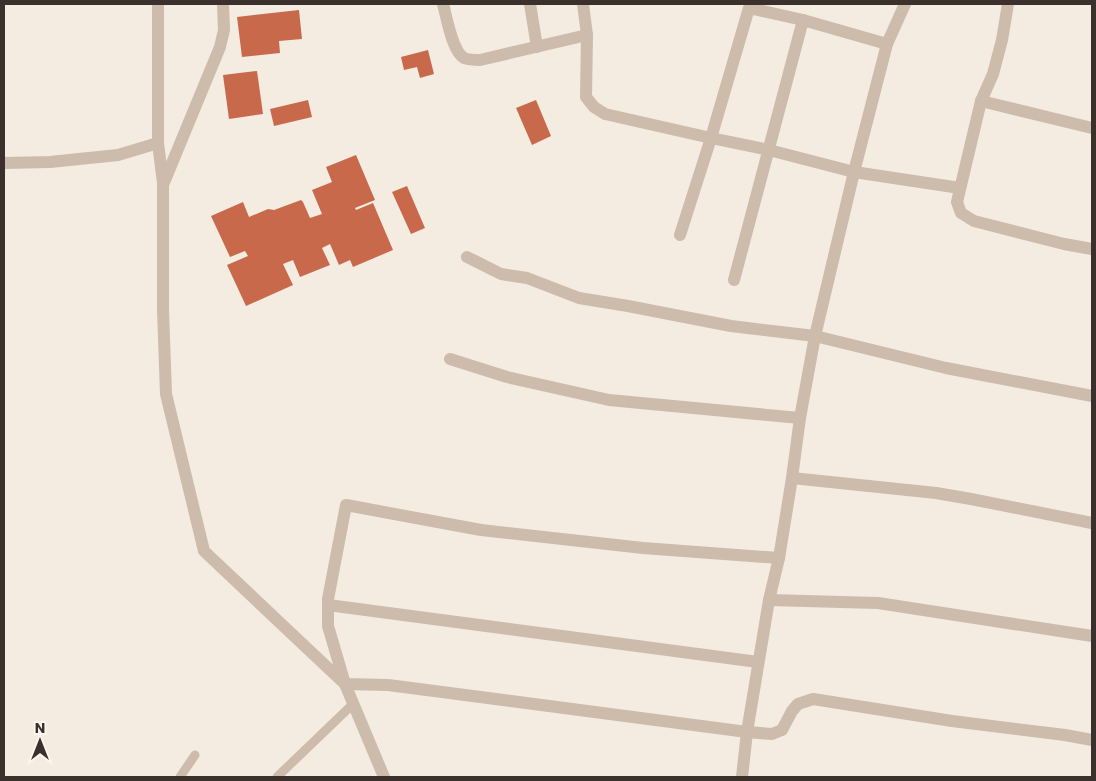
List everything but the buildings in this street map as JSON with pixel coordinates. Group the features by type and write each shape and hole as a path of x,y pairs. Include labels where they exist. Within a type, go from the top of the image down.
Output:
{"street":[{"path":"158,4 158,143 163,185 163,310 166,394 204,551 344,684 388,686 442,692 772,734 782,730 798,704 813,699 952,721 1092,740"},
{"path":"163,185 220,47 224,30 224,4"},
{"path":"443,4 454,46 463,57 472,60 537,48 587,34"},
{"path":"530,4 537,48"},
{"path":"583,4 587,34 586,97 594,108 605,114 769,150 854,172 960,188"},
{"path":"742,777 758,662 792,478 800,418 815,336 887,44 905,4"},
{"path":"1008,4 1002,40 993,74 981,102 957,202 961,213 974,222 1092,249"},
{"path":"680,235 749,8 803,20 887,44"},
{"path":"734,280 803,20"},
{"path":"981,102 1092,128"},
{"path":"4,163 50,162 118,154 158,143"},
{"path":"468,257 501,274 527,278 579,298 731,326 815,336 946,368 1092,396"},
{"path":"450,359 507,377 609,400 800,418"},
{"path":"792,478 936,493 1092,523"},
{"path":"384,777 344,684 328,626 328,599 346,505 481,530 633,547 778,558"},
{"path":"769,600 878,603 1092,636"},
{"path":"328,605 758,662"}],"lane":[{"path":"277,777 353,704"},
{"path":"180,777 195,755"}]}
